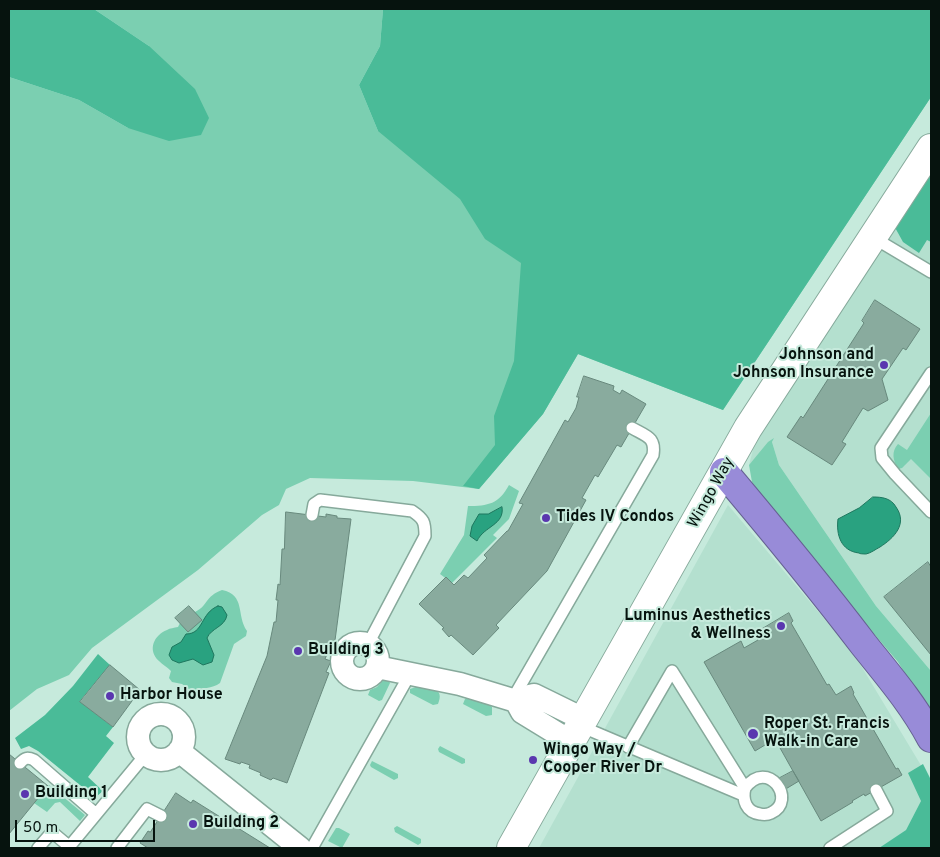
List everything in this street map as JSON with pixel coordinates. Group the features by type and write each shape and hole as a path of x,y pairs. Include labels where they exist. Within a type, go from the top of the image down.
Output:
{"highway":[{"path":"724,472 809,573 900,690 922,721 931,738"}],"street":[{"name":"Wingo Way","path":"511,848 748,428 874,238 931,148"},
{"path":"358,643 368,644 377,654 377,666 373,674 361,679 350,675 343,667 343,655 347,648 358,643"},
{"path":"377,666 460,684 514,701 522,712 578,729"},
{"path":"160,714 174,718 183,730 184,738 179,751 173,757 166,760 158,760 146,754 140,747 138,740 141,724 146,719 160,714"},
{"path":"179,751 300,848"}],"lane":[{"path":"874,238 931,272"},
{"path":"931,373 881,448 882,458 890,469 931,512"},
{"path":"514,701 653,455 654,446 651,439 632,428"},
{"path":"312,515 314,504 320,500 412,511 424,523 425,536 368,644"},
{"path":"578,729 744,791 672,671 628,747"},
{"path":"312,848 410,674"},
{"path":"38,848 52,832 70,848 146,754"},
{"path":"20,763 28,758 34,760 96,814"},
{"path":"830,848 887,811 876,790"},
{"path":"117,848 147,809 161,816"}],"shaded area":[{"path":"9,9 94,9 149,46 195,89 209,118 201,135 169,141 128,128 79,100 9,77"},
{"path":"94,9 383,9 380,46 359,85 378,131 931,9 931,97 723,410 578,354 543,414 479,489 413,481 310,478 286,489 279,505 262,515 198,570 92,648 69,675 37,689 9,711 9,77 79,100 128,128 149,46"},
{"path":"383,9 931,9 931,97 723,410 578,354 543,414 479,489 463,486 495,445 494,416 514,361 521,263 485,239 460,199 378,131 359,85 380,46"},
{"path":"931,162 931,671 876,606 779,465 773,440 749,465 754,446 767,420"},
{"path":"931,162 931,242 927,240 919,253 903,242 892,222"},
{"path":"931,413 931,479 911,459 902,468 898,469 894,450 898,444 907,450"},
{"path":"774,438 772,442 779,465 876,606 931,671 931,716 898,662 782,526 752,482 749,465 768,442"},
{"path":"509,485 519,491 509,519 493,535 497,538 452,583 440,574 464,535 468,506 492,503 501,496"},
{"path":"873,497 886,499 894,504 901,519 900,525 894,535 880,547 866,554 853,552 844,546 841,541 838,531 838,519 859,508"},
{"path":"728,505 854,654 931,782 906,830 879,848 539,848"},
{"path":"502,507 500,518 477,541 470,536 472,526 479,514 488,514"},
{"path":"222,590 230,593 238,601 247,631 246,636 234,644 220,683 193,692 182,684 172,682 169,678 171,671 155,657 153,652 154,643 162,632 178,627 180,623 175,618 189,606 195,612 212,595"},
{"path":"218,606 222,607 227,615 224,622 207,638 214,655 212,662 203,665 193,659 179,663 172,660 169,655 172,647 181,642 186,634 196,631 208,613"},
{"path":"98,654 110,665 80,701 113,727 106,736 114,743 88,777 103,791 97,796 91,794 38,751 29,746 21,749 15,738 45,715 73,686"},
{"path":"385,678 390,683 382,700 379,701 368,695 370,690 377,687"},
{"path":"419,686 436,690 440,695 438,704 433,705 410,693 410,689"},
{"path":"465,699 488,703 492,707 492,715 486,716 463,704"},
{"path":"440,746 465,759 465,763 462,764 439,752"},
{"path":"372,761 398,774 398,778 394,780 371,767"},
{"path":"923,764 931,780 931,848 879,848 906,830 921,801 908,773"},
{"path":"49,785 85,815 80,821 60,802 55,803 47,812 34,803"},
{"path":"397,826 421,839 421,843 418,845 395,832 394,828"},
{"path":"336,828 350,834 342,848 328,841"}],"building":[{"path":"875,300 920,329 906,350 903,348 882,379 888,400 868,411 863,408 842,442 846,444 832,465 787,437 801,416 803,418 864,323 862,321"},
{"name":"Tides IV Condos","path":"584,376 614,386 613,390 620,394 622,390 646,404 621,447 617,445 598,477 595,475 582,498 586,500 547,571 496,625 499,628 473,655 451,635 449,637 442,629 444,628 419,604 446,577 454,585 464,575 468,578 487,558 484,555 508,531 523,504 519,503 565,420 568,422 576,408 579,397 577,397"},
{"name":"Building 3","path":"286,512 326,517 326,514 337,516 337,518 351,519 334,648 330,647 325,659 331,661 326,672 329,673 287,783 273,778 271,780 260,775 261,773 249,768 250,765 225,759 267,656 274,622 276,622 278,600 276,600 278,584 280,585"},
{"path":"928,562 931,567 931,655 884,597"},
{"path":"189,606 202,620 188,632 175,618"},
{"path":"789,613 793,621 791,623 827,685 829,684 836,695 851,686 853,694 896,769 898,768 902,775 865,796 864,794 821,821 775,739 755,751 704,662 741,641 744,648 758,640 754,634"},
{"name":"Harbor House","path":"110,665 140,690 113,727 80,702"},
{"name":"Building 1","path":"9,754 48,786 9,834"},
{"path":"793,771 799,781 784,790 778,779"},
{"name":"Building 2","path":"176,793 191,803 193,800 270,848 148,848 140,843 148,831 150,832"}],"place":[{"name":"Johnson and Johnson Insurance","path":"884,365"},
{"name":"Tides IV Condos","path":"546,518"},
{"name":"Luminus Aesthetics & Wellness","path":"781,626"},
{"name":"Building 3","path":"298,651"},
{"name":"Harbor House","path":"110,696"},
{"name":"Roper St. Francis Walk-in Care","path":"753,734"},
{"name":"Wingo Way / Cooper River Dr","path":"533,760"},
{"name":"Building 1","path":"25,794"},
{"name":"Building 2","path":"193,824"}]}
